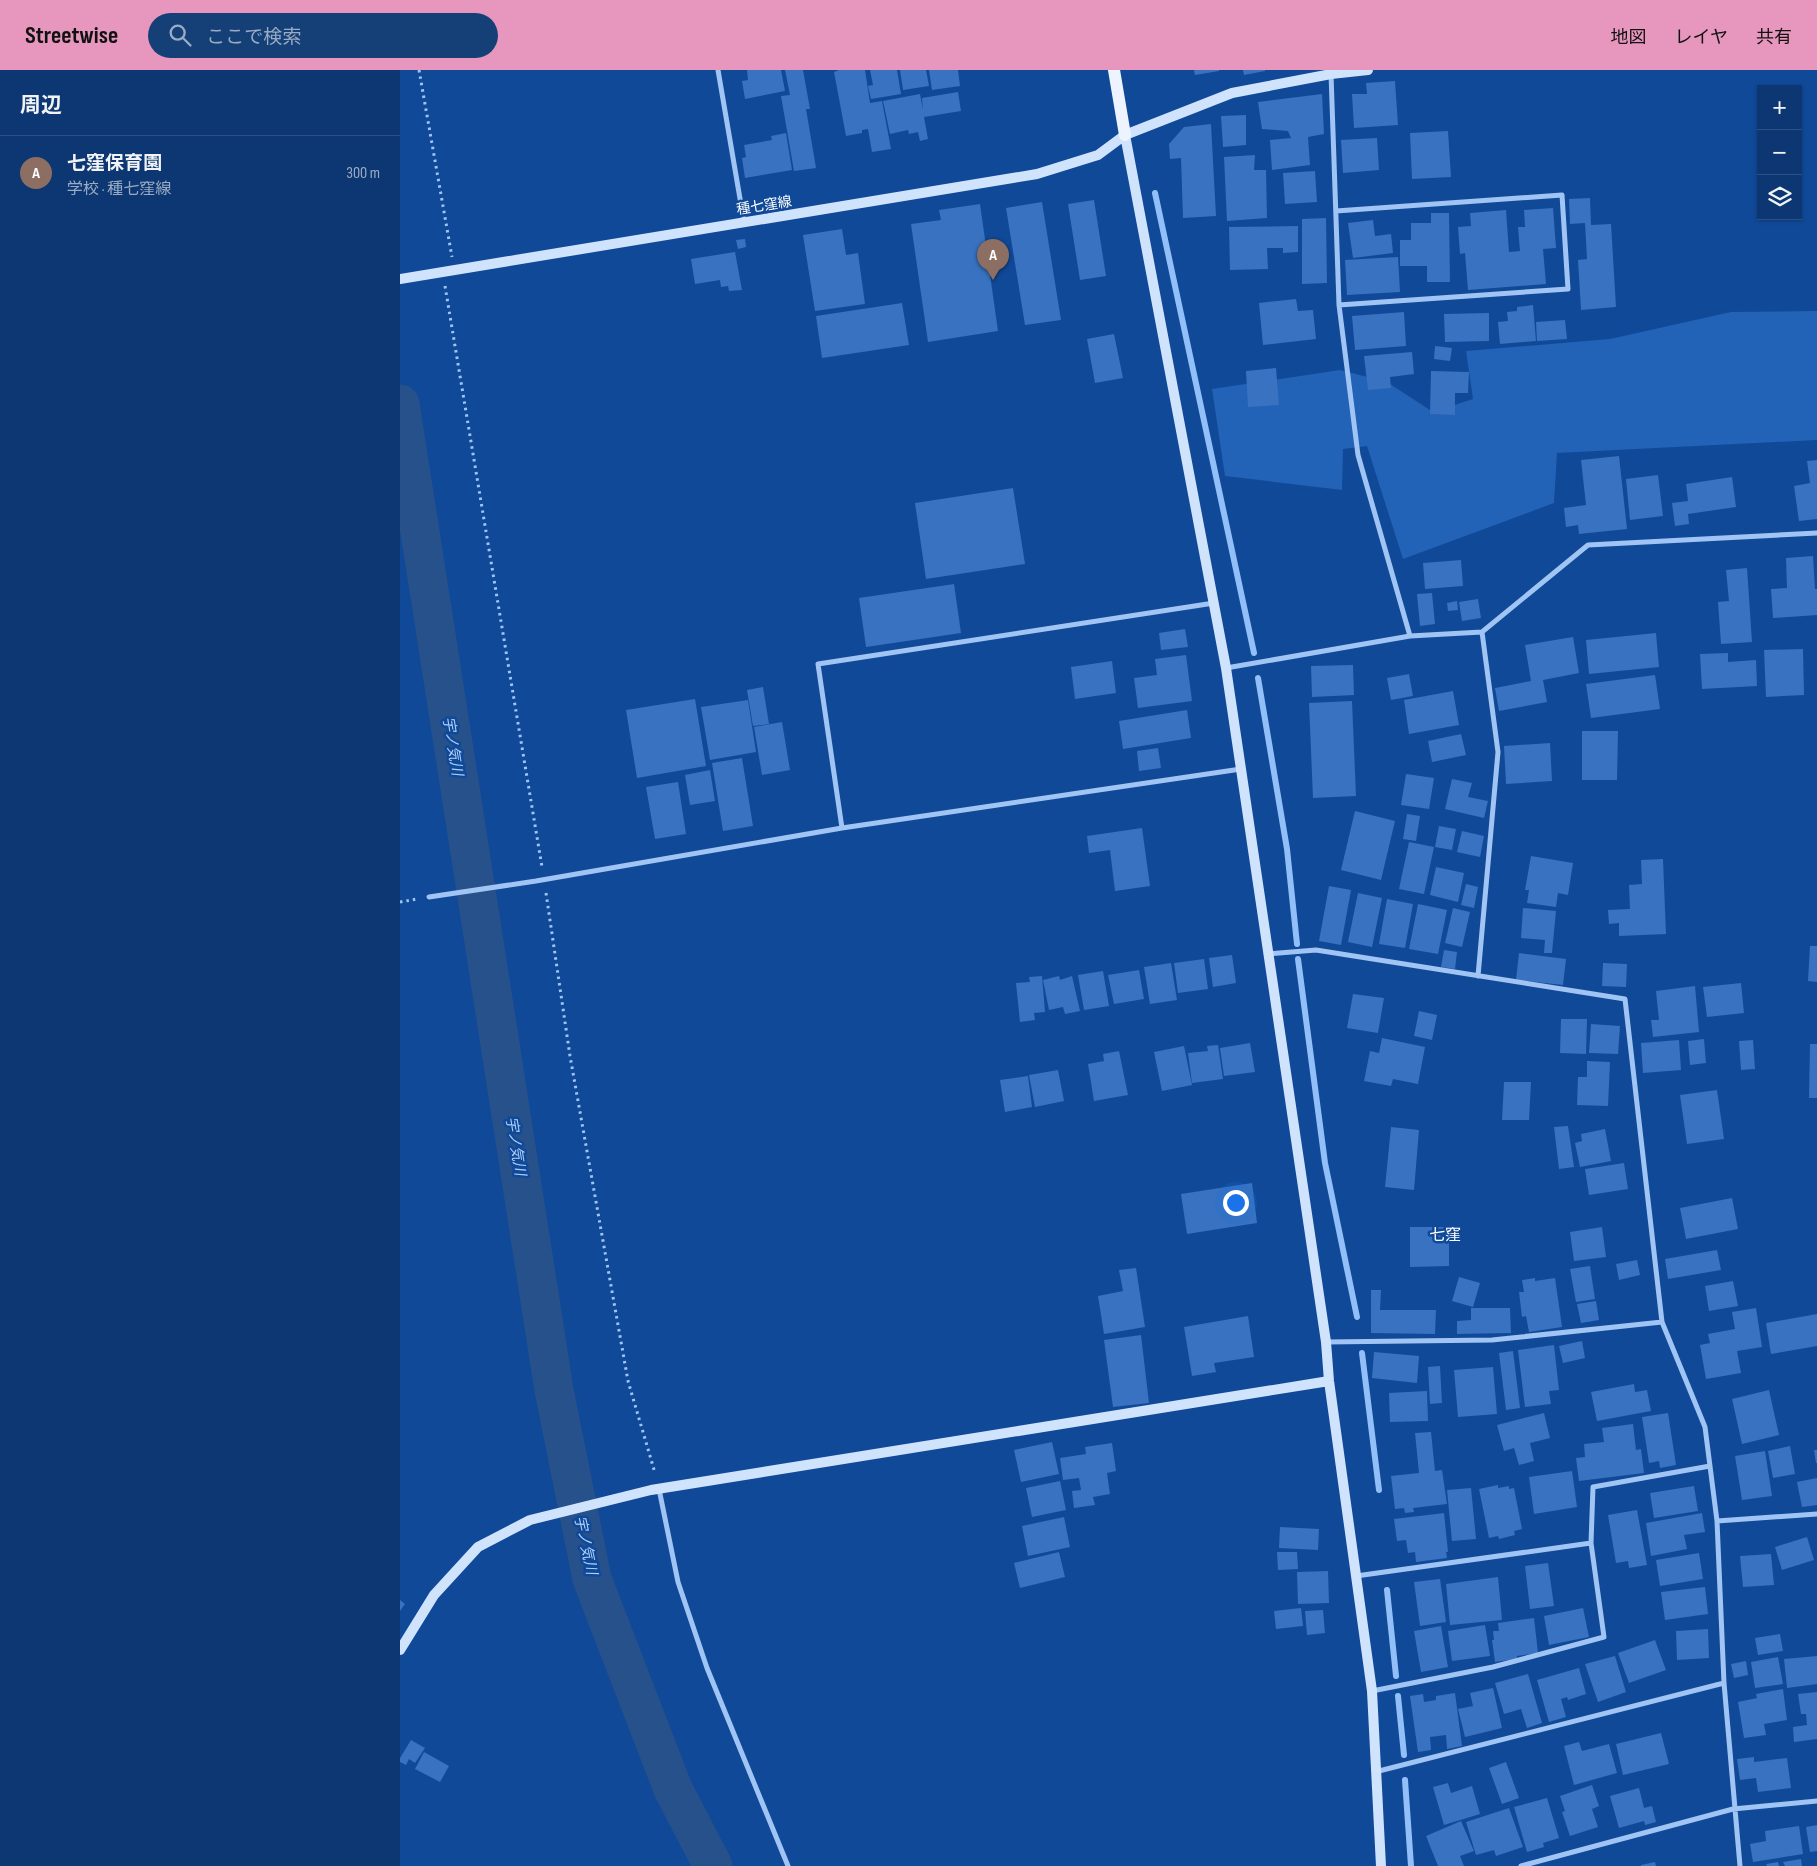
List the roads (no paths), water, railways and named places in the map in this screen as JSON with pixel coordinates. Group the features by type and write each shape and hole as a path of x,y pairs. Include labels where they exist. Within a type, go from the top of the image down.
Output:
{"main road":[{"path":"1114,70 1125,135"}],"street":[{"path":"718,70 744,223"},
{"name":"種七窪線","path":"400,279 1037,174 1098,154 1125,135 1232,93 1331,74 1368,70"},
{"path":"1331,74 1339,305 1358,455 1410,636"},
{"path":"1125,135 1226,668 1326,1342 1329,1381 1372,1691 1381,1866"},
{"path":"1336,211 1562,195 1568,289 1339,305"},
{"path":"1226,668 1410,636 1482,632 1588,545 1817,533"},
{"path":"842,828 818,664 1214,603"},
{"path":"1478,976 1498,752 1482,632"},
{"path":"428,897 536,881 842,828 1241,769"},
{"path":"1267,954 1316,950 1624,999 1662,1322 1704,1426 1710,1466 1717,1521 1724,1683 1733,1809 1740,1866"},
{"path":"1326,1342 1492,1340 1662,1322"},
{"path":"400,1650 434,1595 478,1547 530,1520 655,1489 1329,1381"},
{"path":"1372,1691 1493,1667 1604,1637 1591,1544 1593,1487 1710,1466"},
{"path":"655,1489 678,1582 708,1668 788,1866"},
{"path":"1717,1521 1817,1514"},
{"path":"1356,1576 1591,1544"},
{"path":"1375,1772 1724,1683"},
{"path":"1521,1866 1733,1809 1817,1801"}],"waterway":[{"path":"1155,193 1254,653"},
{"name":"宇ノ気川","path":"400,404 554,1390 592,1579 673,1789 713,1866"},
{"path":"1258,678 1287,849 1297,944"},
{"path":"1298,959 1325,1163 1357,1317"},
{"path":"1362,1353 1379,1490"},
{"path":"1387,1590 1396,1676"},
{"path":"1398,1696 1404,1755"},
{"path":"1405,1780 1411,1866"}],"place":[{"name":"七窪保育園","path":"993,280"}],"district":[{"name":"七窪","path":"1445,1234"}]}
